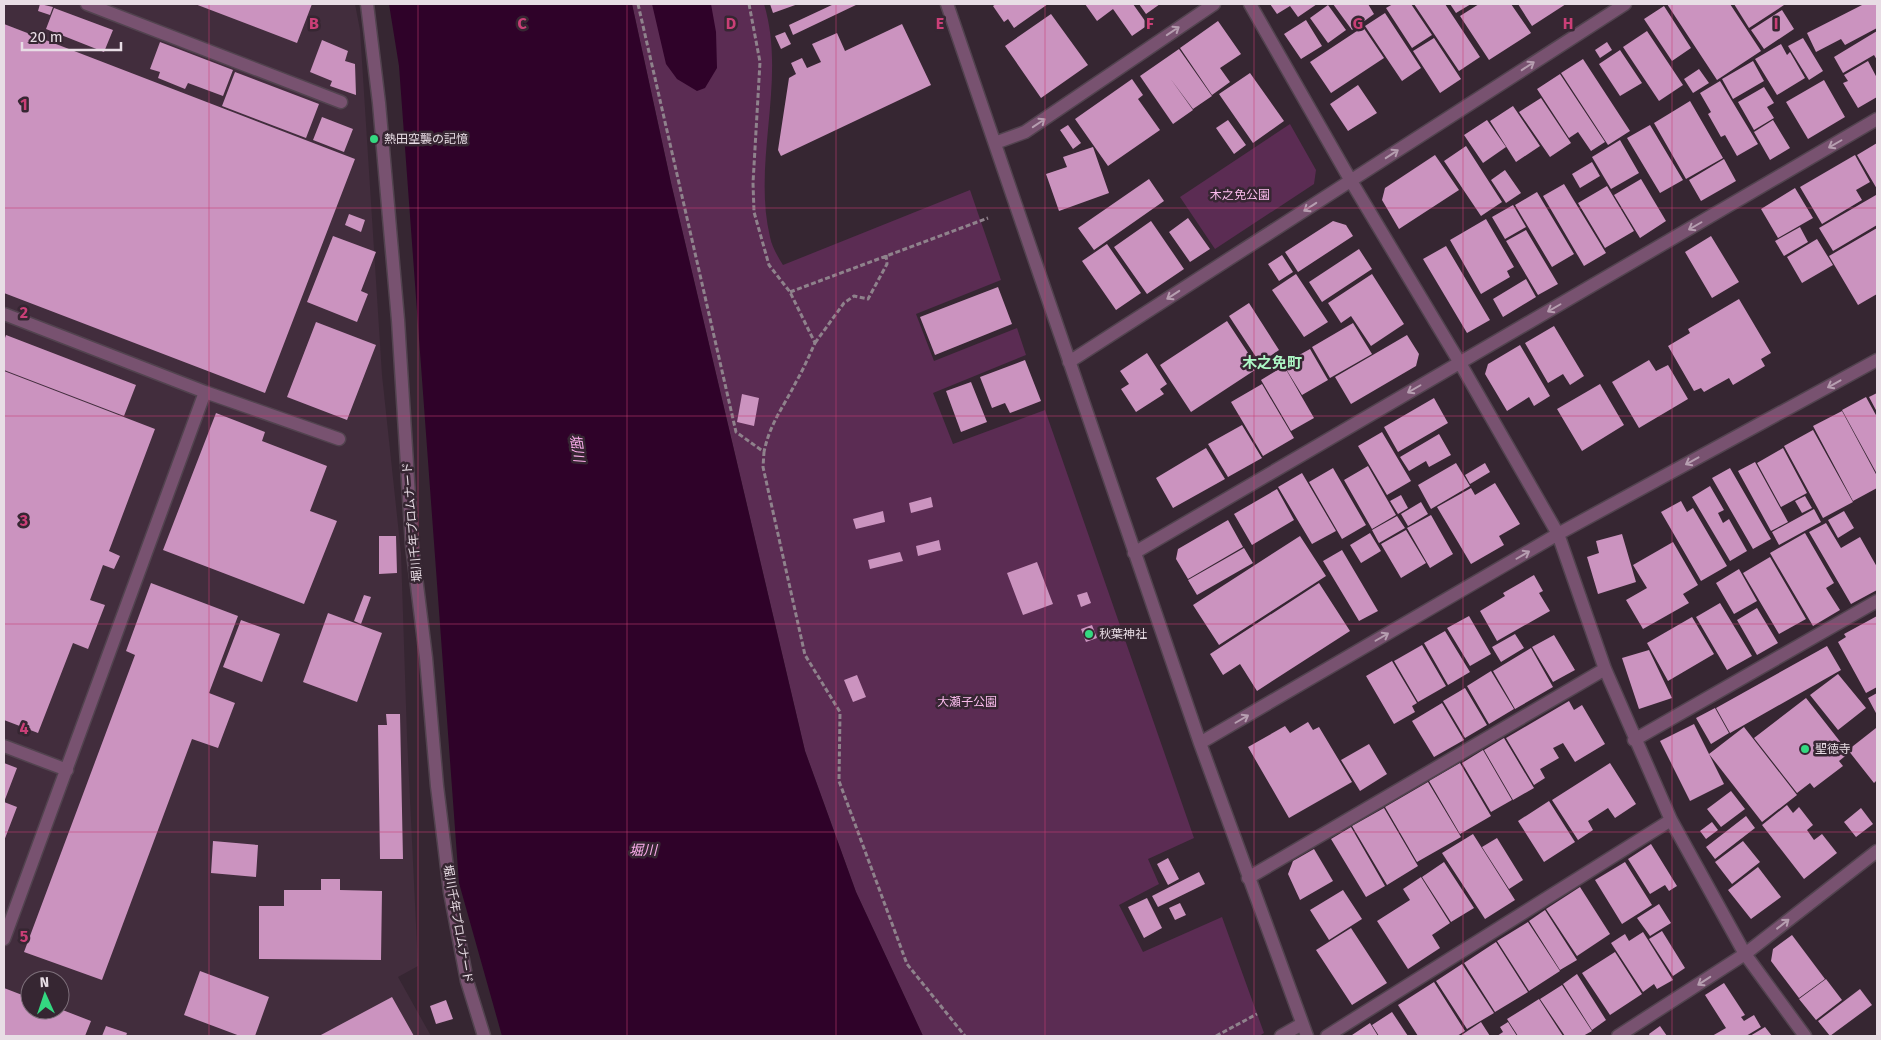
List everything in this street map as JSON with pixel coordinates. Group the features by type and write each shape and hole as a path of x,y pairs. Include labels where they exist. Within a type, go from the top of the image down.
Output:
{"street":[{"path":"88,4 341,102"},
{"name":"堀川千年プロムナード","path":"367,4 380,103 398,320 412,544 426,658 437,786 450,892 467,981 484,1036"},
{"path":"947,4 1200,743 1304,1030 1281,1036"},
{"path":"995,143 1025,132 1214,4"},
{"path":"1250,4 1350,181 1460,362 1558,534 1605,668 1634,740 1671,820 1745,954 1805,1036"},
{"path":"1069,362 1625,4"},
{"path":"1134,552 1877,119"},
{"path":"4,314 205,392 339,439"},
{"path":"1200,743 1558,534 1877,360"},
{"path":"4,939 205,392"},
{"path":"1634,740 1877,601"},
{"path":"1248,878 1605,668"},
{"path":"4,746 67,770"},
{"path":"1327,1036 1671,820"},
{"path":"1618,1036 1745,954 1877,851"}],"path":[{"path":"638,4 736,432 764,452"},
{"path":"750,4 760,62 753,183 754,212 769,265 790,292 815,344"},
{"path":"790,292 988,218"},
{"path":"886,255 887,264 868,299 854,296 844,303 815,344 796,384 776,415 768,435 763,467 804,655 840,712 839,781 907,964 964,1036"},
{"path":"1216,1036 1257,1014"}],"shaded area":[{"path":"4,4 355,4 360,30 382,375 401,553 407,737 418,966 398,977 431,1036 4,1036"}],"green space":[{"name":"大瀬子公園","path":"632,4 764,4 770,33 772,62 766,150 766,208 771,241 783,265 970,190 1001,280 916,314 934,361 1017,328 1026,355 933,393 953,444 1045,410 1194,838 1148,859 1159,884 1119,905 1143,952 1222,917 1264,1033 1259,1036 923,1036 856,892 805,751 671,183"},
{"name":"木之免公園","path":"1290,124 1316,170 1314,184 1215,249 1180,197"}],"water":[{"name":"堀川","path":"389,4 632,4 671,183 805,751 856,892 923,1036 502,1036 459,883 399,66"},
{"path":"652,4 711,4 716,32 717,68 705,88 697,91 677,79 666,64"}],"building":[{"path":"40,4 53,7 50,15 38,11"},
{"path":"195,4 312,4 297,43"},
{"path":"770,4 798,4 773,13"},
{"path":"834,4 858,4 793,35 789,25"},
{"path":"996,4 1048,4 1014,28 1008,19 1004,22 993,6"},
{"path":"1085,4 1133,4 1148,25 1132,36 1113,9 1097,21"},
{"path":"1139,4 1160,4 1146,14"},
{"path":"1270,4 1317,4 1298,17 1290,6 1277,14"},
{"path":"1333,4 1368,4 1374,14 1352,30"},
{"path":"1393,4 1411,4 1432,35 1412,48 1386,8"},
{"path":"1414,4 1445,4 1480,57 1459,71"},
{"path":"1450,4 1471,4 1456,13"},
{"path":"1479,4 1511,4 1531,33 1489,60 1460,16"},
{"path":"1518,4 1566,4 1532,26"},
{"path":"1667,4 1730,4 1761,51 1717,80"},
{"path":"1734,4 1783,4 1784,5 1749,28"},
{"path":"1864,4 1877,4 1877,28 1845,45 1841,39 1816,52 1807,33"},
{"path":"1328,5 1346,30 1328,43 1310,18"},
{"path":"1664,6 1691,48 1672,61 1644,19"},
{"path":"54,8 113,30 104,52 46,29"},
{"path":"1782,10 1794,29 1764,49 1751,30"},
{"path":"1385,13 1421,68 1402,81 1365,26"},
{"path":"1051,14 1088,65 1041,98 1005,46"},
{"path":"1306,20 1322,46 1301,59 1284,34"},
{"path":"1218,21 1241,54 1220,68 1230,82 1212,95 1180,48"},
{"path":"4,24 355,159 265,393 4,293"},
{"path":"902,24 931,85 781,156 778,150 789,78 796,74 791,63 802,58 807,68 821,62 812,44 837,33 845,51"},
{"path":"1363,27 1384,58 1331,93 1310,62"},
{"path":"1647,31 1683,85 1659,101 1623,47"},
{"path":"1877,31 1877,60 1874,55 1843,73 1834,57"},
{"path":"785,32 791,44 781,49 775,36"},
{"path":"1434,38 1461,79 1440,93 1413,51"},
{"path":"1803,38 1823,71 1809,80 1788,46"},
{"path":"322,40 348,51 345,61 355,64 356,95 330,86 332,81 310,72"},
{"path":"160,42 233,70 223,96 188,83 185,89 158,78 160,72 150,69"},
{"path":"1607,42 1612,50 1600,58 1595,50"},
{"path":"1781,44 1787,55 1790,52 1805,78 1777,95 1755,59"},
{"path":"1179,49 1212,96 1193,109 1170,78 1193,110 1173,124 1140,76"},
{"path":"1620,50 1642,83 1620,96 1599,64"},
{"path":"1583,59 1630,131 1608,145 1561,73"},
{"path":"1753,61 1764,81 1733,99 1722,79"},
{"path":"1868,61 1877,78 1877,97 1858,108 1843,83 1848,81 1844,75"},
{"path":"1699,69 1709,83 1693,93 1684,79"},
{"path":"235,72 319,104 306,138 222,106"},
{"path":"1250,73 1284,121 1253,143 1219,94"},
{"path":"1560,74 1605,142 1591,151 1578,132 1569,138 1537,89"},
{"path":"1132,79 1143,95 1138,99 1160,130 1108,166 1075,119"},
{"path":"1824,80 1845,117 1808,139 1786,102"},
{"path":"1720,81 1758,144 1737,156 1725,135 1721,137 1708,114 1711,112 1700,93"},
{"path":"1358,85 1377,113 1348,131 1330,104"},
{"path":"1764,87 1774,103 1767,107 1774,118 1754,130 1738,102"},
{"path":"1541,98 1571,143 1550,157 1519,112"},
{"path":"1690,101 1723,158 1686,179 1654,123"},
{"path":"1513,106 1540,146 1516,162 1490,121"},
{"path":"322,117 353,129 344,152 313,140"},
{"path":"1228,120 1246,145 1234,154 1216,128"},
{"path":"1487,120 1506,147 1483,163 1464,135"},
{"path":"1773,120 1790,148 1770,160 1754,132"},
{"path":"1068,125 1081,143 1073,149 1060,130"},
{"path":"1650,125 1683,180 1660,193 1627,138"},
{"path":"1620,140 1639,173 1611,189 1592,157"},
{"path":"1877,143 1877,189 1857,155"},
{"path":"1466,146 1502,202 1481,216 1444,161"},
{"path":"1093,147 1109,193 1059,211 1046,174 1067,167 1063,157"},
{"path":"1435,155 1459,190 1399,229 1382,200 1385,188"},
{"path":"1855,155 1870,182 1856,190 1862,200 1822,224 1800,187"},
{"path":"1724,159 1736,181 1701,201 1689,180"},
{"path":"1592,162 1600,176 1580,188 1572,174"},
{"path":"1505,170 1521,193 1506,203 1491,180"},
{"path":"1149,179 1164,201 1094,250 1078,228"},
{"path":"1641,179 1666,221 1640,238 1614,195"},
{"path":"1564,184 1606,253 1584,266 1543,196"},
{"path":"1607,186 1634,231 1605,248 1578,203"},
{"path":"1795,188 1813,218 1778,238 1761,209"},
{"path":"1537,192 1574,254 1552,267 1515,205"},
{"path":"1876,195 1877,225 1833,251 1819,228"},
{"path":"1513,205 1526,227 1505,239 1492,217"},
{"path":"349,214 365,220 361,232 345,225"},
{"path":"1188,218 1210,249 1190,262 1169,232"},
{"path":"1486,219 1514,267 1507,271 1510,277 1481,294 1450,240"},
{"path":"1151,221 1184,269 1147,294 1114,247"},
{"path":"1333,221 1346,225 1353,236 1298,272 1285,252"},
{"path":"1800,227 1808,242 1784,256 1775,241"},
{"path":"1877,228 1877,294 1858,305 1829,256"},
{"path":"1526,230 1558,284 1538,295 1506,241"},
{"path":"333,236 376,252 361,291 368,294 357,322 307,302"},
{"path":"1711,236 1739,282 1712,298 1685,252"},
{"path":"1817,239 1833,265 1802,283 1787,257"},
{"path":"1107,244 1141,293 1116,310 1082,261"},
{"path":"1446,246 1490,320 1467,333 1423,259"},
{"path":"1359,249 1372,269 1322,302 1309,282"},
{"path":"1282,255 1293,272 1279,281 1268,264"},
{"path":"1296,274 1328,322 1304,337 1272,290"},
{"path":"1372,274 1404,324 1371,346 1351,316 1341,323 1328,303"},
{"path":"1526,279 1536,297 1503,317 1493,299"},
{"path":"998,287 1012,324 935,355 920,317"},
{"path":"1739,299 1771,353 1761,359 1765,366 1733,385 1729,378 1704,392 1701,388 1694,391 1668,346 1690,333 1688,329"},
{"path":"1249,303 1279,350 1260,363 1229,316"},
{"path":"1227,321 1258,368 1191,412 1160,365"},
{"path":"316,322 376,345 347,420 287,397"},
{"path":"1353,323 1372,354 1330,378 1312,347"},
{"path":"1554,326 1584,376 1570,385 1563,374 1548,383 1525,343"},
{"path":"6,335 136,385 124,416 4,370 4,341"},
{"path":"1407,335 1419,354 1416,366 1351,404 1335,377"},
{"path":"1520,345 1550,396 1534,406 1529,397 1507,411 1485,374 1488,364"},
{"path":"1310,349 1328,380 1302,395 1283,364"},
{"path":"1147,353 1167,384 1160,389 1164,394 1136,412 1121,389 1129,384 1120,371"},
{"path":"1025,360 1041,401 1010,413 1005,403 992,408 980,377"},
{"path":"1649,360 1656,371 1668,365 1688,399 1639,428 1612,382"},
{"path":"1284,366 1314,418 1291,431 1261,380"},
{"path":"4,371 155,429 109,551 120,556 114,569 103,565 90,600 105,605 88,649 73,643 38,733 4,720"},
{"path":"971,382 987,422 961,432 946,391"},
{"path":"1262,384 1294,438 1263,456 1231,402"},
{"path":"1600,384 1624,425 1582,451 1557,409"},
{"path":"1877,393 1877,412 1869,397"},
{"path":"742,394 759,398 754,426 737,422"},
{"path":"1866,397 1877,417 1877,474 1842,410"},
{"path":"1434,398 1448,423 1398,452 1384,427"},
{"path":"1842,411 1877,476 1877,488 1853,501 1813,426"},
{"path":"216,413 265,432 262,441 327,466 310,511 337,521 304,604 163,550"},
{"path":"1242,425 1262,458 1228,477 1208,444"},
{"path":"1813,430 1853,502 1823,518 1784,446"},
{"path":"1382,432 1411,481 1387,495 1358,446"},
{"path":"1439,434 1451,455 1429,467 1426,461 1409,471 1400,457"},
{"path":"1206,448 1225,479 1173,508 1156,478"},
{"path":"1783,448 1807,493 1781,507 1757,463"},
{"path":"1755,462 1788,522 1771,531 1738,471"},
{"path":"1456,463 1470,486 1431,509 1418,485"},
{"path":"1485,463 1490,472 1470,484 1465,475"},
{"path":"1368,466 1396,515 1372,529 1344,480"},
{"path":"1333,468 1366,525 1342,539 1309,482"},
{"path":"1730,468 1771,539 1753,549 1712,478"},
{"path":"1302,473 1336,531 1312,544 1278,487"},
{"path":"1495,483 1520,524 1499,536 1504,545 1471,564 1437,507 1471,488 1475,495"},
{"path":"1710,486 1724,510 1718,513 1723,523 1729,519 1747,551 1730,561 1692,497"},
{"path":"1277,489 1294,520 1252,545 1234,514"},
{"path":"1401,495 1408,508 1398,514 1390,501"},
{"path":"1805,496 1812,508 1802,513 1795,501"},
{"path":"931,497 933,507 911,513 909,503"},
{"path":"1681,501 1687,512 1693,508 1727,566 1701,581 1661,512"},
{"path":"1421,502 1428,514 1408,526 1401,514"},
{"path":"1814,509 1821,522 1779,545 1772,532"},
{"path":"883,511 885,522 856,529 853,519"},
{"path":"1844,511 1854,528 1838,538 1828,520"},
{"path":"1431,515 1453,554 1430,568 1407,528"},
{"path":"1397,516 1405,528 1379,543 1372,530"},
{"path":"1228,520 1243,547 1188,579 1176,559 1178,549"},
{"path":"1826,523 1841,548 1860,537 1877,567 1877,590 1851,604 1809,532"},
{"path":"1406,530 1426,563 1401,578 1381,544"},
{"path":"1370,533 1381,551 1361,563 1350,545"},
{"path":"1805,533 1834,583 1826,588 1840,610 1813,626 1770,553"},
{"path":"1622,534 1636,582 1598,594 1587,557 1599,553 1596,541"},
{"path":"379,536 396,536 397,573 379,574"},
{"path":"1300,536 1326,576 1219,645 1193,605"},
{"path":"939,540 941,550 918,556 916,546"},
{"path":"1673,542 1698,585 1683,594 1689,603 1643,629 1626,600 1647,588 1633,565"},
{"path":"1244,548 1253,563 1197,595 1188,580"},
{"path":"1342,550 1378,611 1359,621 1323,561"},
{"path":"900,552 903,561 870,569 868,560"},
{"path":"1770,557 1806,619 1779,634 1743,573"},
{"path":"1037,562 1053,604 1023,615 1007,573"},
{"path":"1739,569 1757,601 1734,614 1716,583"},
{"path":"1534,575 1543,591 1539,593 1550,611 1497,641 1480,611 1505,596 1503,593"},
{"path":"151,583 238,616 209,693 235,703 218,748 192,739 102,980 24,952 135,655 126,651"},
{"path":"1319,583 1350,631 1257,691 1240,664 1223,675 1210,654"},
{"path":"1087,592 1091,603 1081,607 1077,595"},
{"path":"364,595 371,597 361,624 354,621"},
{"path":"1720,603 1752,656 1727,670 1696,617"},
{"path":"1757,608 1778,643 1757,655 1737,620"},
{"path":"328,613 382,633 357,702 303,682"},
{"path":"1469,616 1491,654 1470,666 1447,628"},
{"path":"1877,616 1877,687 1866,693 1838,642 1846,637 1844,634"},
{"path":"1692,617 1714,654 1668,681 1647,643"},
{"path":"241,620 280,634 262,682 223,667"},
{"path":"1092,625 1097,638 1086,642 1081,629"},
{"path":"1445,631 1470,672 1448,685 1424,643"},
{"path":"1515,634 1524,648 1501,662 1492,647"},
{"path":"1554,635 1575,670 1553,682 1532,647"},
{"path":"1422,645 1446,686 1418,702 1394,661"},
{"path":"1827,646 1841,670 1730,733 1716,708"},
{"path":"1531,648 1553,687 1515,709 1493,671"},
{"path":"1649,650 1672,698 1639,709 1622,658"},
{"path":"1392,661 1417,703 1412,706 1415,712 1394,724 1366,676"},
{"path":"1491,671 1514,709 1489,724 1467,686"},
{"path":"1838,674 1866,708 1838,730 1810,695"},
{"path":"857,675 866,697 853,702 844,680"},
{"path":"1465,688 1487,725 1465,738 1443,701"},
{"path":"1877,693 1877,715 1868,698"},
{"path":"1806,698 1849,753 1839,761 1843,766 1814,788 1810,783 1797,793 1754,738"},
{"path":"1569,701 1574,710 1582,705 1605,744 1575,762 1563,743 1553,748 1559,758 1540,769 1545,778 1534,785 1506,738"},
{"path":"1442,703 1464,740 1434,757 1412,721"},
{"path":"1715,708 1729,733 1711,744 1696,718"},
{"path":"386,714 400,714 403,859 380,859 378,725 387,725"},
{"path":"1308,722 1313,730 1319,727 1352,782 1289,818 1248,747 1285,726 1290,733"},
{"path":"1694,724 1724,784 1690,801 1660,741"},
{"path":"1744,727 1797,795 1762,822 1709,754"},
{"path":"1876,728 1877,780 1874,783 1848,750"},
{"path":"1504,738 1534,788 1513,800 1484,750"},
{"path":"1369,744 1387,774 1360,791 1341,760"},
{"path":"1483,750 1512,800 1491,812 1462,763"},
{"path":"4,763 17,768 4,802"},
{"path":"1460,763 1491,816 1460,834 1429,781"},
{"path":"1610,763 1636,804 1615,818 1608,808 1588,821 1593,830 1578,840 1552,800"},
{"path":"1428,782 1461,837 1417,862 1385,807"},
{"path":"1731,791 1745,809 1721,827 1707,809"},
{"path":"1549,801 1575,842 1544,862 1518,821"},
{"path":"4,802 17,807 4,841"},
{"path":"1787,805 1793,813 1799,807 1813,825 1807,830 1814,840 1822,834 1837,853 1804,879 1762,825"},
{"path":"1384,808 1418,866 1387,885 1352,826"},
{"path":"1861,808 1873,824 1856,837 1844,822"},
{"path":"1746,816 1755,828 1715,859 1706,847"},
{"path":"1712,822 1718,830 1706,839 1700,831"},
{"path":"1351,827 1385,886 1366,897 1331,839"},
{"path":"1473,834 1515,900 1485,919 1442,853"},
{"path":"1497,838 1523,880 1509,889 1482,847"},
{"path":"213,841 258,845 256,877 211,873"},
{"path":"1743,841 1760,862 1732,884 1715,862"},
{"path":"1651,844 1677,886 1669,891 1665,885 1650,894 1628,859"},
{"path":"1314,849 1333,881 1300,900 1288,874 1293,861"},
{"path":"1168,858 1179,879 1168,885 1157,864"},
{"path":"1444,862 1474,908 1451,922 1422,877"},
{"path":"1625,862 1652,905 1622,924 1595,880"},
{"path":"1758,867 1781,897 1751,919 1728,890"},
{"path":"1199,872 1205,884 1158,907 1152,896"},
{"path":"1421,877 1450,923 1432,935 1440,948 1408,969 1377,921 1410,900 1403,889"},
{"path":"321,879 340,879 340,890 382,891 381,960 259,959 259,906 284,906 284,890 321,890"},
{"path":"1580,887 1610,934 1577,956 1546,909"},
{"path":"1343,890 1362,919 1329,940 1310,910"},
{"path":"1147,898 1162,928 1144,938 1128,907"},
{"path":"1180,903 1186,915 1175,920 1169,908"},
{"path":"1659,904 1671,923 1650,936 1637,918"},
{"path":"1545,910 1577,960 1560,970 1529,921"},
{"path":"1528,922 1560,971 1529,991 1497,941"},
{"path":"1351,928 1387,983 1352,1005 1316,950"},
{"path":"1662,931 1685,968 1673,976 1649,939"},
{"path":"1643,932 1673,980 1657,989 1654,984 1643,992 1611,943 1625,934 1629,941"},
{"path":"1792,935 1825,979 1799,998 1771,961 1773,949"},
{"path":"1496,942 1528,992 1495,1012 1464,963"},
{"path":"1615,952 1642,994 1610,1015 1582,973"},
{"path":"1462,964 1494,1013 1467,1029 1436,981"},
{"path":"200,971 269,997 255,1036 240,1036 184,1015"},
{"path":"1577,974 1606,1020 1592,1030 1563,984"},
{"path":"1826,979 1842,1000 1816,1020 1799,999"},
{"path":"1434,982 1465,1031 1457,1036 1418,1036 1398,1005"},
{"path":"1724,983 1745,1015 1741,1017 1744,1021 1754,1015 1761,1027 1746,1036 1712,1036 1726,1028 1705,995"},
{"path":"1562,985 1592,1031 1583,1036 1565,1036 1540,999"},
{"path":"4,988 20,994 20,1020 70,1020 70,1013 91,1021 85,1036 4,1036"},
{"path":"1860,989 1872,1005 1830,1036 1818,1021"},
{"path":"392,997 414,1036 319,1036"},
{"path":"1539,999 1563,1036 1518,1036 1507,1019"},
{"path":"446,1000 453,1019 436,1024 430,1006"},
{"path":"1392,1012 1408,1036 1379,1036 1372,1025"},
{"path":"1481,1022 1490,1036 1460,1036"},
{"path":"1508,1022 1517,1036 1497,1036 1503,1032 1500,1027"},
{"path":"1370,1023 1378,1036 1352,1035"},
{"path":"106,1026 127,1033 126,1036 102,1036"},
{"path":"1660,1026 1667,1036 1650,1036 1649,1034"},
{"path":"1765,1027 1772,1036 1750,1036"}],"place":[{"name":"熱田空襲の記憶","path":"374,139"},
{"name":"秋葉神社","path":"1089,634"},
{"name":"聖徳寺","path":"1805,749"}],"district":[{"name":"木之免町","path":"1272,363"}]}
